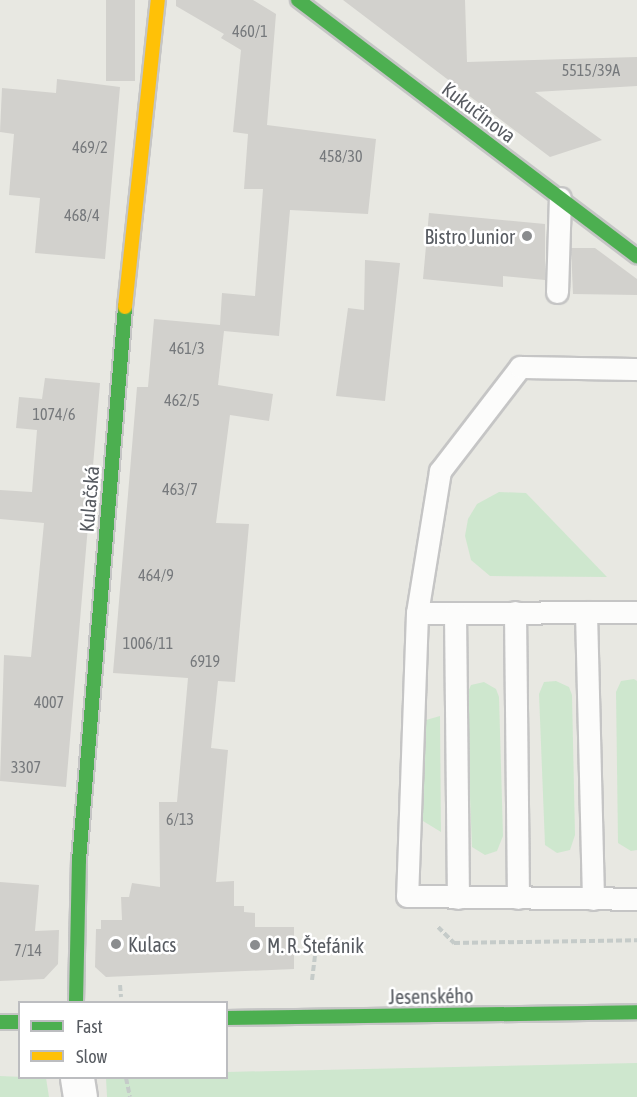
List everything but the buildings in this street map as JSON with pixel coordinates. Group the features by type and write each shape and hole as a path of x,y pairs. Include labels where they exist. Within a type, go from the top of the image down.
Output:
{"street":[{"name":"Kulačská","path":"76,1001 78,860 135,189 158,0"},
{"name":"Kukučínova","path":"298,0 637,256"},
{"name":"Jesenského","path":"228,1018 637,1012"},
{"path":"0,1022 18,1022"},
{"path":"77,1079 80,1097"}],"lane":[{"path":"557,292 560,198"},
{"path":"637,369 520,367 440,471 417,613 407,896 637,899"},
{"path":"515,612 518,898"},
{"path":"586,612 593,899"},
{"path":"417,613 637,612"},
{"path":"455,613 458,898"}],"path":[{"path":"454,944 637,940"},
{"path":"312,980 316,945"},
{"path":"120,985 121,997"},
{"path":"126,1079 129,1097"}],"green space":[{"path":"499,492 526,493 607,577 490,576 471,560 465,536 468,519 477,504"},
{"path":"634,679 637,681 637,850 631,851 618,843 616,692 621,681"},
{"path":"556,681 569,687 572,695 575,835 570,850 557,853 545,845 539,694 544,682"},
{"path":"484,682 496,689 499,697 503,836 497,851 485,855 472,847 466,696 471,685"},
{"path":"440,716 441,832 423,821 415,810 422,727 426,720"},
{"path":"637,1063 637,1097 107,1097 106,1079 228,1079 228,1072"},
{"path":"0,1076 18,1077 18,1079 46,1079 49,1097 0,1097"}],"traffic: fast":[{"path":"298,0 637,256"},
{"path":"76,1001 79,860 125,307"},
{"path":"228,1018 637,1012"},
{"path":"0,1022 18,1022"}],"traffic: slow":[{"path":"125,307 158,0"}],"place":[{"name":"Bistro Junior","path":"527,236"},
{"name":"Kulacs","path":"116,944"},
{"name":"M. R. Štefánik","path":"255,945"}]}
